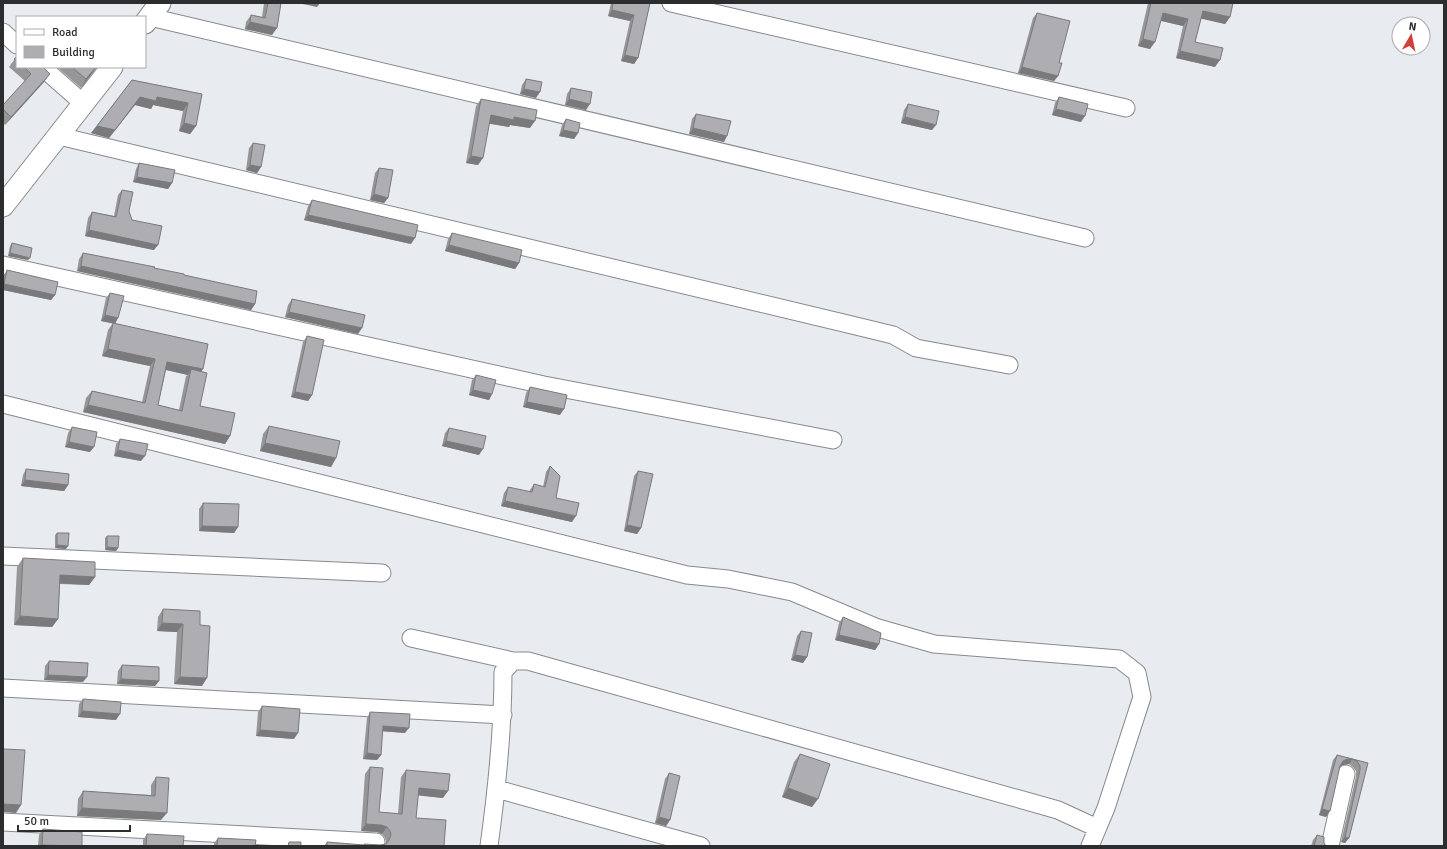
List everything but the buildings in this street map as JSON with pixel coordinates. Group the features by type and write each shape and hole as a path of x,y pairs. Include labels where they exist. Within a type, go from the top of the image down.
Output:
{"street":[{"path":"671,3 1126,108"},
{"path":"152,14 1084,238"},
{"path":"3,32 16,44"},
{"path":"43,68 84,104"},
{"path":"3,206 111,68"},
{"path":"59,136 893,335 916,348 1009,365"},
{"path":"3,265 544,385 833,440"},
{"path":"3,404 687,574 728,579 792,592 878,628 934,644 1119,659 1137,673 1142,697 1106,808 1090,846"},
{"path":"3,556 382,573"},
{"path":"412,638 513,661 528,661 1058,810 1097,828"},
{"path":"489,846 497,789 503,715 503,672 513,661"},
{"path":"3,688 503,715"},
{"path":"1330,846 1346,774"},
{"path":"497,789 701,846"},
{"path":"3,822 376,842"}]}
